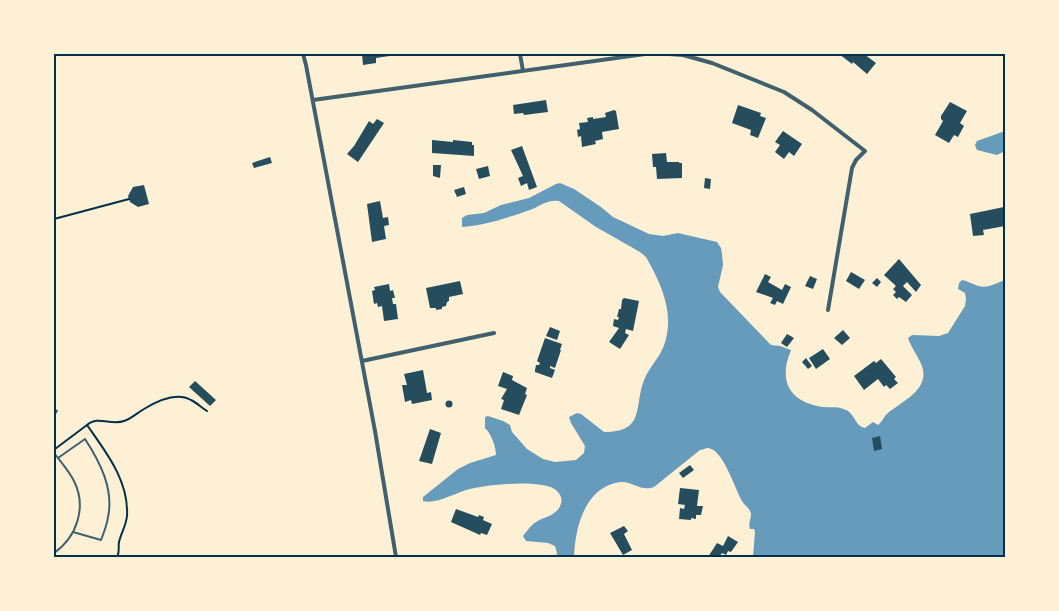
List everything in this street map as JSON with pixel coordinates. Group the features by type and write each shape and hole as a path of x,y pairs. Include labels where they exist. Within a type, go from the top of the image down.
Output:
{"street":[{"path":"303,54 375,431 396,557"},
{"path":"520,54 522,71"},
{"path":"313,100 645,54"},
{"path":"669,54 712,62 784,92 812,110 865,151 856,160 852,168 828,310"},
{"path":"362,361 494,334"}],"lane":[{"path":"54,409 57,411 54,416"},
{"path":"58,458 85,439 104,472 108,494 108,515 101,540 73,532"},
{"path":"54,453 74,481 78,492 80,514 73,532 65,544 54,553"}],"path":[{"path":"54,219 129,199"},
{"path":"54,449 91,421 123,422 154,404 180,396 191,399 207,411"},
{"path":"87,425 111,460 122,483 127,516 117,557"}],"water":[{"path":"1005,131 1005,151 997,155 977,150 975,145 977,141"},
{"path":"560,183 574,189 613,217 649,234 663,236 678,233 717,242 721,248 723,265 718,287 720,292 771,345 791,350 786,371 786,380 789,388 795,395 811,404 846,410 859,425 865,428 873,422 878,425 887,414 913,394 922,382 922,366 908,338 912,335 939,336 948,333 965,306 965,293 958,289 959,283 962,280 985,287 1005,280 1005,557 753,557 755,532 754,529 749,527 750,512 742,501 724,462 719,455 708,448 700,450 654,487 645,488 621,482 609,485 599,491 584,510 577,534 574,557 556,557 555,546 548,543 526,541 523,536 534,523 552,515 559,508 561,497 551,487 529,484 489,486 470,489 434,501 423,501 423,497 458,469 496,455 493,440 485,428 485,417 488,416 510,425 512,432 527,449 543,459 555,462 576,460 584,453 585,446 569,417 577,413 581,414 604,432 618,431 633,422 645,378 663,348 668,324 668,313 662,290 646,257 596,227 559,201 548,202 496,221 462,227 462,218 467,215 484,213 501,205 529,198"}],"building":[{"path":"362,54 396,55 376,58 376,63 363,65"},
{"path":"839,54 864,54 876,63 867,74 853,62 852,64"},
{"path":"546,100 548,112 524,115 523,113 514,114 513,105"},
{"path":"950,102 967,111 960,123 964,126 958,137 954,135 949,143 935,135 943,121 941,116"},
{"path":"738,105 761,113 760,116 766,118 758,138 750,135 751,130 732,123"},
{"path":"616,111 619,129 602,132 603,139 595,141 596,144 582,147 581,136 578,137 577,130 580,129 579,123 588,122 587,118 606,117 605,113"},
{"path":"377,119 384,123 358,162 347,154 369,121 373,124"},
{"path":"783,131 802,144 794,156 789,152 784,159 775,152 780,145 775,142"},
{"path":"432,140 472,142 472,145 474,145 474,156 432,153"},
{"path":"522,146 537,187 529,190 527,183 521,186 518,178 523,176 511,150"},
{"path":"666,153 667,162 682,163 682,178 657,179 656,167 653,167 652,154"},
{"path":"270,157 272,163 254,168 252,163"},
{"path":"433,165 441,165 440,178 433,176"},
{"path":"488,166 490,176 479,179 476,169"},
{"path":"705,178 711,179 710,189 704,188"},
{"path":"144,185 149,204 138,207 130,202 128,196 133,187"},
{"path":"464,187 466,194 457,197 454,190"},
{"path":"380,201 383,218 388,217 389,225 384,226 386,239 372,242 367,204"},
{"path":"1004,207 1005,226 983,230 984,235 973,236 970,214"},
{"path":"899,259 921,285 916,292 907,282 903,286 912,295 906,302 899,297 897,299 893,295 896,292 893,289 896,286 884,275"},
{"path":"851,272 865,280 859,289 846,281"},
{"path":"765,274 771,277 768,282 782,290 785,284 791,287 783,304 777,301 775,305 770,303 773,298 756,292"},
{"path":"810,276 817,279 813,289 805,286"},
{"path":"877,278 881,282 877,287 872,283"},
{"path":"460,281 463,294 449,297 449,301 442,309 430,308 426,288"},
{"path":"389,284 390,291 393,290 395,298 392,298 393,304 396,304 398,319 384,321 382,306 378,307 377,303 374,304 372,291 375,290 374,287"},
{"path":"624,298 639,301 633,331 626,329 625,333 629,335 620,349 609,342 619,328 613,326 614,319 618,320 619,309 621,309"},
{"path":"550,327 560,331 557,340 546,336"},
{"path":"843,330 850,338 842,345 834,338"},
{"path":"787,334 794,338 787,347 781,343"},
{"path":"545,338 562,344 555,368 550,366 550,368 555,370 552,378 535,372 536,365 540,363 537,361"},
{"path":"823,349 830,359 816,369 809,358"},
{"path":"806,358 812,366 808,369 802,362"},
{"path":"881,359 896,377 894,379 898,383 890,389 886,385 884,387 878,379 864,390 854,376 874,361 876,363"},
{"path":"423,370 427,393 431,392 432,400 412,404 411,400 405,402 402,385 407,385 404,374"},
{"path":"503,372 513,376 512,380 527,388 525,394 527,395 519,415 501,409 504,400 501,399 507,389 498,386"},
{"path":"195,381 216,400 210,406 189,387"},
{"path":"449,400 453,404 449,408 445,404"},
{"path":"430,429 441,433 432,464 419,461"},
{"path":"880,436 882,449 874,451 872,438"},
{"path":"690,465 694,470 683,478 679,473"},
{"path":"680,488 699,490 697,506 703,506 701,515 696,515 696,519 679,519 680,508 684,509 685,505 678,504"},
{"path":"456,509 478,517 479,515 484,517 483,520 492,524 487,535 481,533 480,535 451,522"},
{"path":"624,526 628,531 624,534 632,550 623,555 610,533"},
{"path":"728,536 738,542 731,552 728,551 726,555 722,553 719,557 708,557 717,543 723,546"}]}
